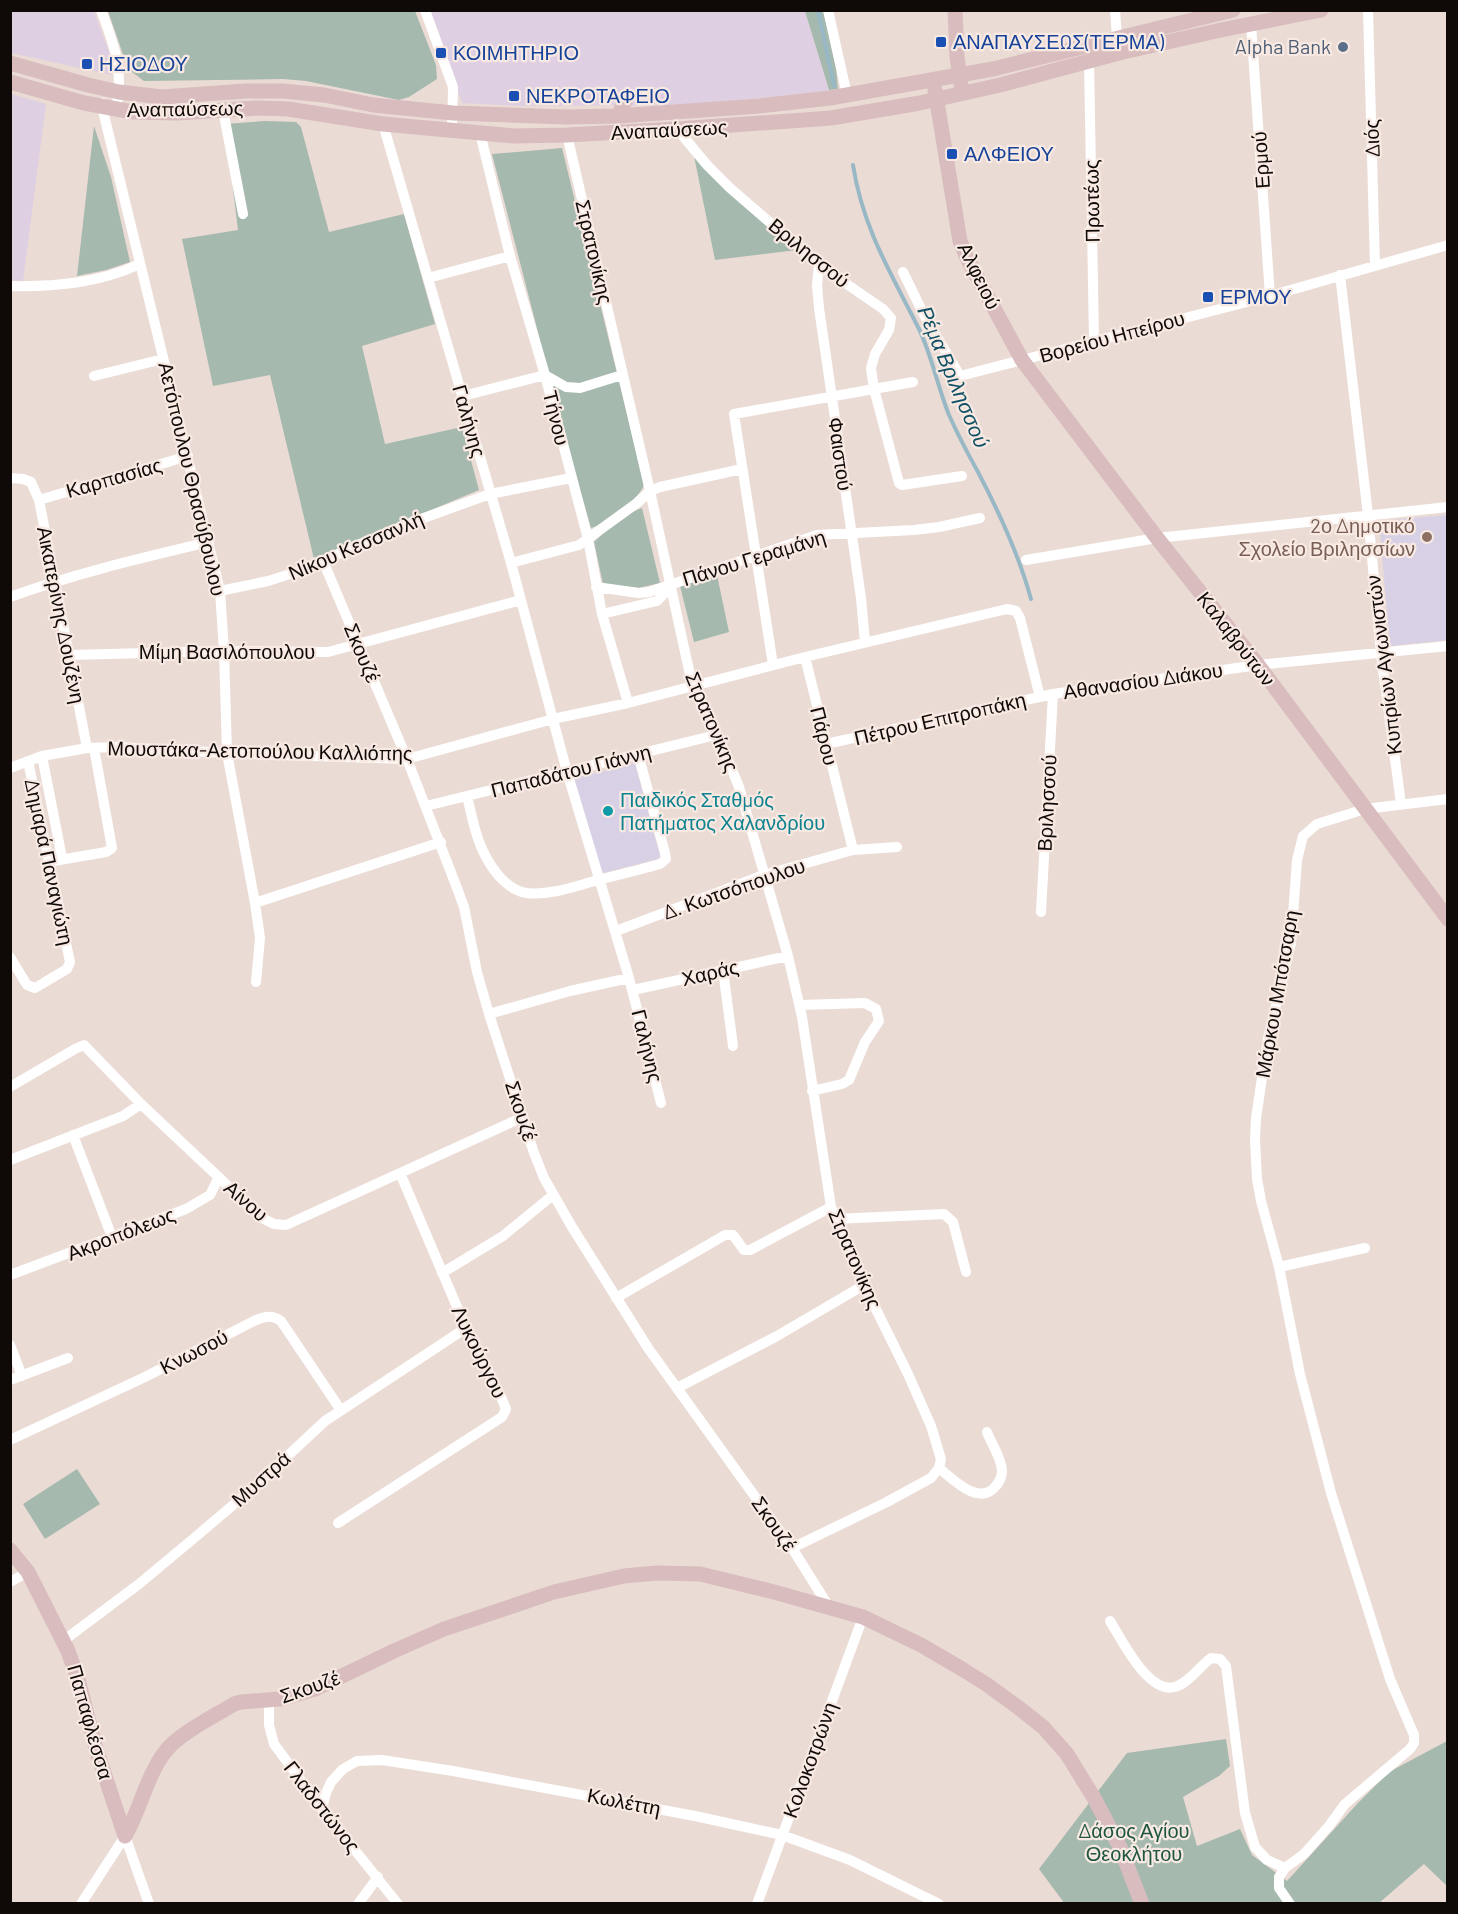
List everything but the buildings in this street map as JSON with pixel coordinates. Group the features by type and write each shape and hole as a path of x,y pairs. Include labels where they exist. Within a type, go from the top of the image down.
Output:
{"street":[{"path":"101,10 117,57 120,78 113,90 109,109"},
{"path":"424,10 453,87 452,131"},
{"path":"828,10 847,95"},
{"name":"Αλφειού","path":"955,10 946,77 951,126 946,151 960,241 973,271 1022,360"},
{"path":"1115,10 1117,38"},
{"name":"Αναπαύσεως","path":"10,63 113,90 170,97 245,91 297,92 373,105 453,113 565,117 618,116 684,106 759,106 847,95 1025,62 1233,10"},
{"name":"Αναπαύσεως","path":"10,82 109,109 158,113 258,108 303,110 383,124 514,136 677,129 831,118 949,97 1089,61 1321,10"},
{"name":"Διός","path":"1368,10 1375,266"},
{"name":"Ερμού","path":"1251,24 1270,296"},
{"name":"Πρωτέως","path":"1089,61 1094,340"},
{"name":"Αλφειού","path":"946,77 949,97"},
{"path":"618,116 627,97"},
{"name":"Αετόπουλου Θρασύβουλου","path":"109,109 140,264 220,591 227,753 260,938 256,982"},
{"path":"223,110 243,214"},
{"name":"Γαλήνης","path":"383,124 511,563 567,772 633,990 661,1103"},
{"name":"Βριλησσού","path":"677,129 706,165 819,265 883,309 891,318 890,330 871,364 874,389"},
{"name":"Τήνου","path":"480,133 510,256 545,375 588,539 602,614 628,703"},
{"name":"Στρατονίκης","path":"567,135 693,686 739,787 788,956 800,1005 831,1207 864,1284 931,1426 941,1459 939,1468"},
{"name":"Βορείου Ηπείρου","path":"903,272 924,315 960,376 1270,296 1448,245"},
{"path":"428,278 510,256"},
{"path":"10,286 53,285 90,280 140,264"},
{"name":"Φαιστού","path":"819,265 817,285 861,598 865,642"},
{"name":"Κυπρίων Αγωνιστών","path":"1340,276 1368,515 1381,654 1401,804"},
{"path":"94,376 163,359"},
{"name":"Καλαβρύτων","path":"1022,360 1157,538 1258,665 1448,919"},
{"path":"463,396 545,375 566,387 580,388 622,375"},
{"path":"772,665 734,414 913,382"},
{"path":"874,389 900,484 962,476"},
{"name":"Καρπασίας","path":"39,500 188,456"},
{"path":"511,563 579,545 650,491 667,484 742,470"},
{"name":"Αικατερίνης Δουζένη","path":"10,478 27,480 33,484 39,500 112,848 106,852 62,858"},
{"name":"Νίκου Κεσσανλή","path":"220,591 268,581 312,567 410,523 490,494 572,478"},
{"path":"1026,560 1157,538 1448,507"},
{"name":"Πάνου Γεραμάνη","path":"597,587 644,593 810,537 850,532 914,530 980,518"},
{"path":"10,597 56,580 117,563 209,542"},
{"name":"Σκουζέ","path":"323,561 441,842 464,907 477,972 489,1014 539,1167 553,1195 648,1348 792,1548 829,1606"},
{"path":"602,614 657,601 671,585"},
{"name":"Μίμη Βασιλόπουλου","path":"70,655 224,651 328,652 521,600"},
{"name":"Μουστάκα-Αετοπούλου Καλλιόπης","path":"10,768 42,756 90,748 117,747 407,759 553,719 628,703 865,642 1011,609 1016,611 1020,618 1040,696"},
{"name":"Αθανασίου Διάκου","path":"1053,694 1258,665 1448,646"},
{"name":"Πάρου","path":"804,657 853,850"},
{"name":"Βριλησσού","path":"1041,912 1053,694"},
{"name":"Πέτρου Επιτροπάκη","path":"826,744 1053,694"},
{"name":"Παπαδάτου Γιάννη","path":"426,806 716,735"},
{"path":"468,796 476,834 485,856 494,870 515,889 527,893 545,892 599,880 660,864 666,859 638,754"},
{"path":"42,756 62,858 48,862"},
{"name":"Δημαρά Παναγιώτη","path":"10,957 31,988 39,987 67,969 70,962 28,761"},
{"name":"Μάρκου Μπότσαρη","path":"1285,1868 1312,1846 1345,1804 1410,1749 1414,1743 1414,1735 1390,1679 1331,1493 1300,1374 1279,1267 1257,1179 1256,1118 1268,1038 1291,943 1297,860 1300,840 1306,832 1317,825 1365,809 1448,799"},
{"path":"255,903 441,842"},
{"name":"Δ. Κωτσόπουλου","path":"616,931 764,875 853,850 897,847"},
{"name":"Χαράς","path":"633,990 788,956"},
{"path":"723,970 733,1046"},
{"path":"489,1014 570,991 629,978"},
{"path":"800,1005 866,1003 876,1009 879,1017 876,1027 865,1042 849,1080 842,1084 812,1091"},
{"name":"Αίνου","path":"10,1087 84,1045 141,1104 262,1218 274,1224 286,1225 523,1117"},
{"path":"10,1160 123,1116 141,1104"},
{"path":"73,1135 112,1237"},
{"name":"Λυκούργου","path":"338,1524 383,1493 432,1464 504,1414 505,1404 466,1328 400,1173"},
{"name":"Ακροπόλεως","path":"10,1275 186,1209 204,1199 214,1188 219,1177"},
{"path":"442,1273 502,1236 553,1195"},
{"path":"616,1298 725,1235 733,1235 744,1250 750,1250 831,1207"},
{"path":"835,1220 936,1213 947,1215 953,1222 966,1272"},
{"path":"1279,1267 1365,1248"},
{"path":"677,1388 777,1336 864,1284"},
{"name":"Κνωσού","path":"10,1440 145,1377 256,1320 269,1316 281,1321 340,1409"},
{"name":"Μυστρά","path":"63,1641 186,1545 340,1409 466,1328"},
{"path":"10,1345 22,1376"},
{"path":"10,1380 68,1358"},
{"path":"792,1548 931,1478 939,1468 963,1487 977,1494 990,1492 1000,1482 1002,1471 987,1432"},
{"name":"Παπαφλέσσα","path":"10,1550 28,1572 73,1663 96,1749 149,1904"},
{"path":"10,1582 28,1572"},
{"name":"Σκουζέ","path":"125,1836 160,1758 170,1746 234,1704 293,1696 326,1685 444,1629 554,1592 624,1576 657,1572 700,1574 829,1606 863,1617 921,1645 986,1684 1043,1727 1067,1754 1120,1847 1142,1904"},
{"name":"Κολοκοτρώνη","path":"757,1904 863,1617"},
{"path":"1110,1622 1146,1676 1159,1685 1174,1687 1188,1679 1211,1658 1220,1659 1226,1666 1245,1813 1255,1847 1267,1860 1285,1868 1279,1877 1279,1888 1290,1904"},
{"name":"Γλαδστώνος","path":"268,1701 269,1725 274,1744 322,1809 398,1904"},
{"name":"Κωλέττη","path":"322,1809 328,1787 334,1778 357,1761 382,1760 493,1777 782,1835 850,1860 939,1904"},
{"path":"81,1904 125,1836"},
{"path":"358,1904 378,1877"}],"shaded area":[{"path":"11,11 94,11 110,55 112,75 11,53"},
{"path":"430,11 805,11 829,91 693,105 518,106 462,103"},
{"path":"11,94 46,104 23,281 11,280"},
{"path":"1447,515 1447,640 1390,646 1379,521"},
{"path":"635,763 660,856 658,859 599,874 573,779"}],"green space":[{"path":"108,11 415,11 436,65 437,79 409,97 399,100 306,81 283,79 144,81 128,69"},
{"path":"805,11 823,11 835,56 838,89 829,90"},
{"path":"265,121 296,122 301,127 329,232 404,214 435,324 362,346 385,444 462,427 479,490 314,559 270,375 213,386 182,239 238,230 225,124"},
{"path":"94,126 111,177 130,262 77,276"},
{"path":"562,148 644,484 631,502 591,528 492,154"},
{"path":"694,156 797,250 715,260"},
{"path":"642,508 660,583 638,588 603,584 594,542 622,518"},
{"path":"717,575 729,632 694,642 680,586"},
{"path":"77,1469 100,1504 45,1539 23,1504"},
{"name":"Δάσος Αγίου Θεοκλήτου","path":"1226,1739 1230,1766 1219,1776 1183,1797 1197,1846 1240,1829 1252,1855 1287,1881 1389,1772 1447,1741 1447,1886 1424,1864 1379,1903 1065,1904 1039,1869 1127,1753"}],"waterway":[{"name":"Ρέμα Βριλησσού","path":"818,10 834,86"},
{"name":"Ρέμα Βριλησσού","path":"853,165 864,210 879,250 924,339 949,415 1001,518 1021,566 1031,599"}],"place":[{"name":"ΑΝΑΠΑΥΣΕΩΣ(ΤΕΡΜΑ)","path":"941,42"},
{"name":"Alpha Bank","path":"1343,47"},
{"name":"ΚΟΙΜΗΤΗΡΙΟ","path":"441,53"},
{"name":"ΗΣΙΟΔΟΥ","path":"87,64"},
{"name":"ΝΕΚΡΟΤΑΦΕΙΟ","path":"514,96"},
{"name":"ΑΛΦΕΙΟΥ","path":"952,154"},
{"name":"ΕΡΜΟΥ","path":"1208,297"},
{"name":"2ο Δημοτικό Σχολείο Βριλησσίων","path":"1427,537"},
{"name":"Παιδικός Σταθμός Πατήματος Χαλανδρίου","path":"608,811"}]}
